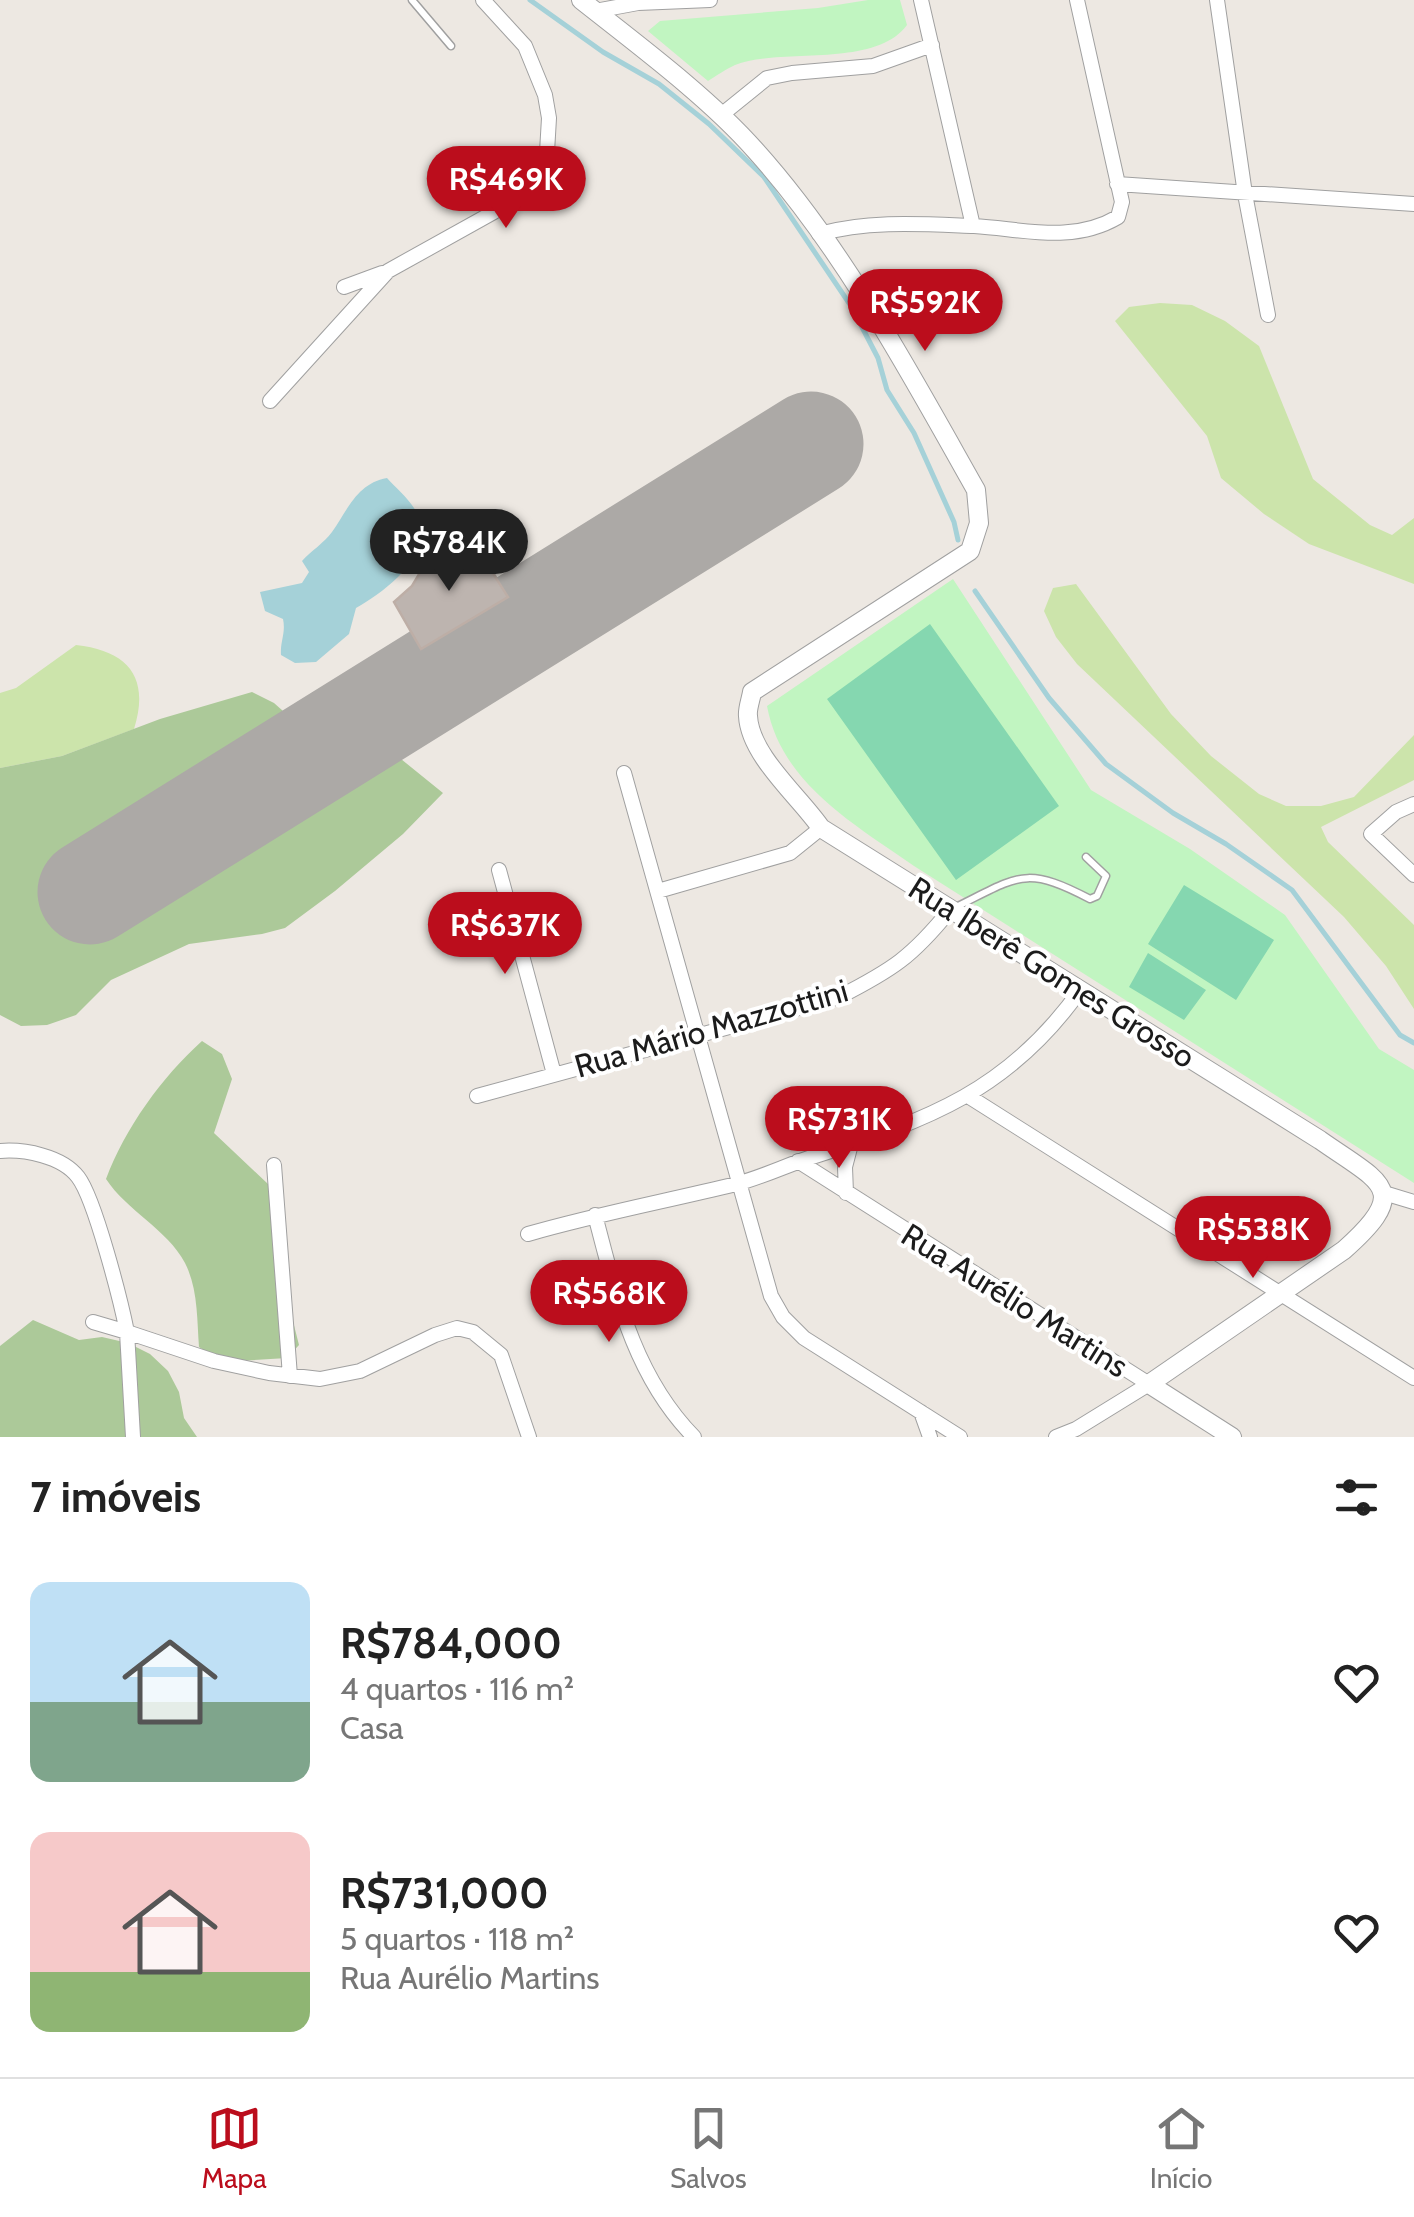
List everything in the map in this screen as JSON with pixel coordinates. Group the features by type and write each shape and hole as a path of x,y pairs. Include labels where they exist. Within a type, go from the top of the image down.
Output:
{"street":[{"path":"344,287 388,271 494,212 526,188 538,171 547,152 545,96 525,46 483,0"},
{"path":"588,6 710,0"},
{"path":"920,0 973,226"},
{"path":"588,6 754,149 819,234 852,225 973,226 1070,234 1096,230 1118,217 1122,202 1076,0"},
{"path":"1217,0 1268,315"},
{"path":"720,116 767,78 792,72 873,66 932,45"},
{"path":"1117,184 1414,204"},
{"name":"Rua Iberê Gomes Grosso","path":"819,234 912,377 976,490 979,523 970,551 752,692 748,717 759,748 821,828 1320,1140 1374,1178 1384,1193 1414,1202"},
{"path":"270,402 388,271"},
{"path":"624,773 771,1296 783,1317 804,1338 960,1437"},
{"path":"1414,804 1396,812 1371,834 1414,875"},
{"path":"658,891 790,854 821,828"},
{"path":"499,870 554,1074"},
{"name":"Rua Mário Mazzottini","path":"477,1096 838,996 890,971 926,939 950,910"},
{"path":"528,1234 595,1214 740,1183 893,1132 968,1096 1020,1059 1061,1018 1081,989"},
{"path":"968,1096 1414,1378"},
{"path":"846,1193 844,1168 851,1144"},
{"path":"0,1152 22,1150 64,1166 78,1177 94,1217 127,1332 133,1437"},
{"name":"Rua Aurélio Martins","path":"798,1161 1232,1437"},
{"path":"274,1165 290,1376"},
{"path":"1056,1437 1149,1384 1344,1250 1372,1225 1382,1210 1384,1193"},
{"path":"595,1214 632,1344 674,1417 694,1437"},
{"path":"93,1322 214,1361 320,1380 360,1371 436,1334 457,1328 473,1332 502,1356 529,1437"},
{"path":"920,1412 930,1437"}],"lane":[{"path":"412,0 452,46"},
{"name":"Rua Mário Mazzottini","path":"950,910 1006,882 1029,876 1053,880 1090,899 1098,896 1106,876 1086,858"}],"green space":[{"path":"900,0 907,25 892,39 873,47 754,60 735,65 708,81 648,31 660,21"},
{"path":"1160,303 1192,305 1225,321 1259,346 1313,479 1370,525 1392,535 1414,518 1414,584 1309,544 1221,478 1207,436 1115,321 1129,307"},
{"path":"953,579 1091,790 1190,849 1285,915 1379,1049 1414,1070 1414,1183 914,866 823,799 787,758 767,706"},
{"path":"1076,584 1171,714 1211,756 1259,794 1286,806 1321,806 1354,797 1414,735 1414,780 1321,827 1328,842 1414,925 1414,1009 1386,966 1344,917 1077,664 1056,637 1044,611 1053,588"},
{"path":"930,624 1059,806 956,880 827,699"},
{"path":"76,645 110,653 131,670 139,695 134,729 62,756 0,768 0,693 16,688"},
{"path":"252,692 274,703 292,719 243,759 123,823 106,843 85,881 97,900 110,887 285,773 307,763 380,742 443,793 403,834 285,928 189,944 111,980 76,1015 47,1025 21,1026 0,1015 0,768 62,756 160,719"},
{"path":"1184,885 1274,940 1236,1000 1148,944"},
{"path":"1148,953 1206,990 1184,1020 1129,987"},
{"path":"202,1041 222,1054 232,1079 214,1133 268,1184 284,1286 299,1345 287,1358 222,1362 199,1347 195,1293 185,1263 168,1240 106,1179 146,1104"},
{"path":"33,1320 79,1340 102,1337 128,1343 150,1354 168,1371 179,1392 184,1418 197,1437 0,1437 0,1346"}],"water":[{"path":"387,478 414,508 421,524 416,554 395,580 356,608 349,634 316,662 295,663 281,655 283,619 265,611 260,592 302,583 309,572 302,561 329,536 360,492"}],"building":[{"path":"470,537 508,597 421,649 394,602 412,586 424,566"}],"waterway":[{"path":"530,0 603,52 659,84 709,124 764,177 851,306 878,358 887,390 914,433 954,522 958,540"},
{"path":"975,591 1049,698 1106,764 1292,890 1400,1035 1414,1043"}],"runway":[{"path":"90,892 811,444"}]}
